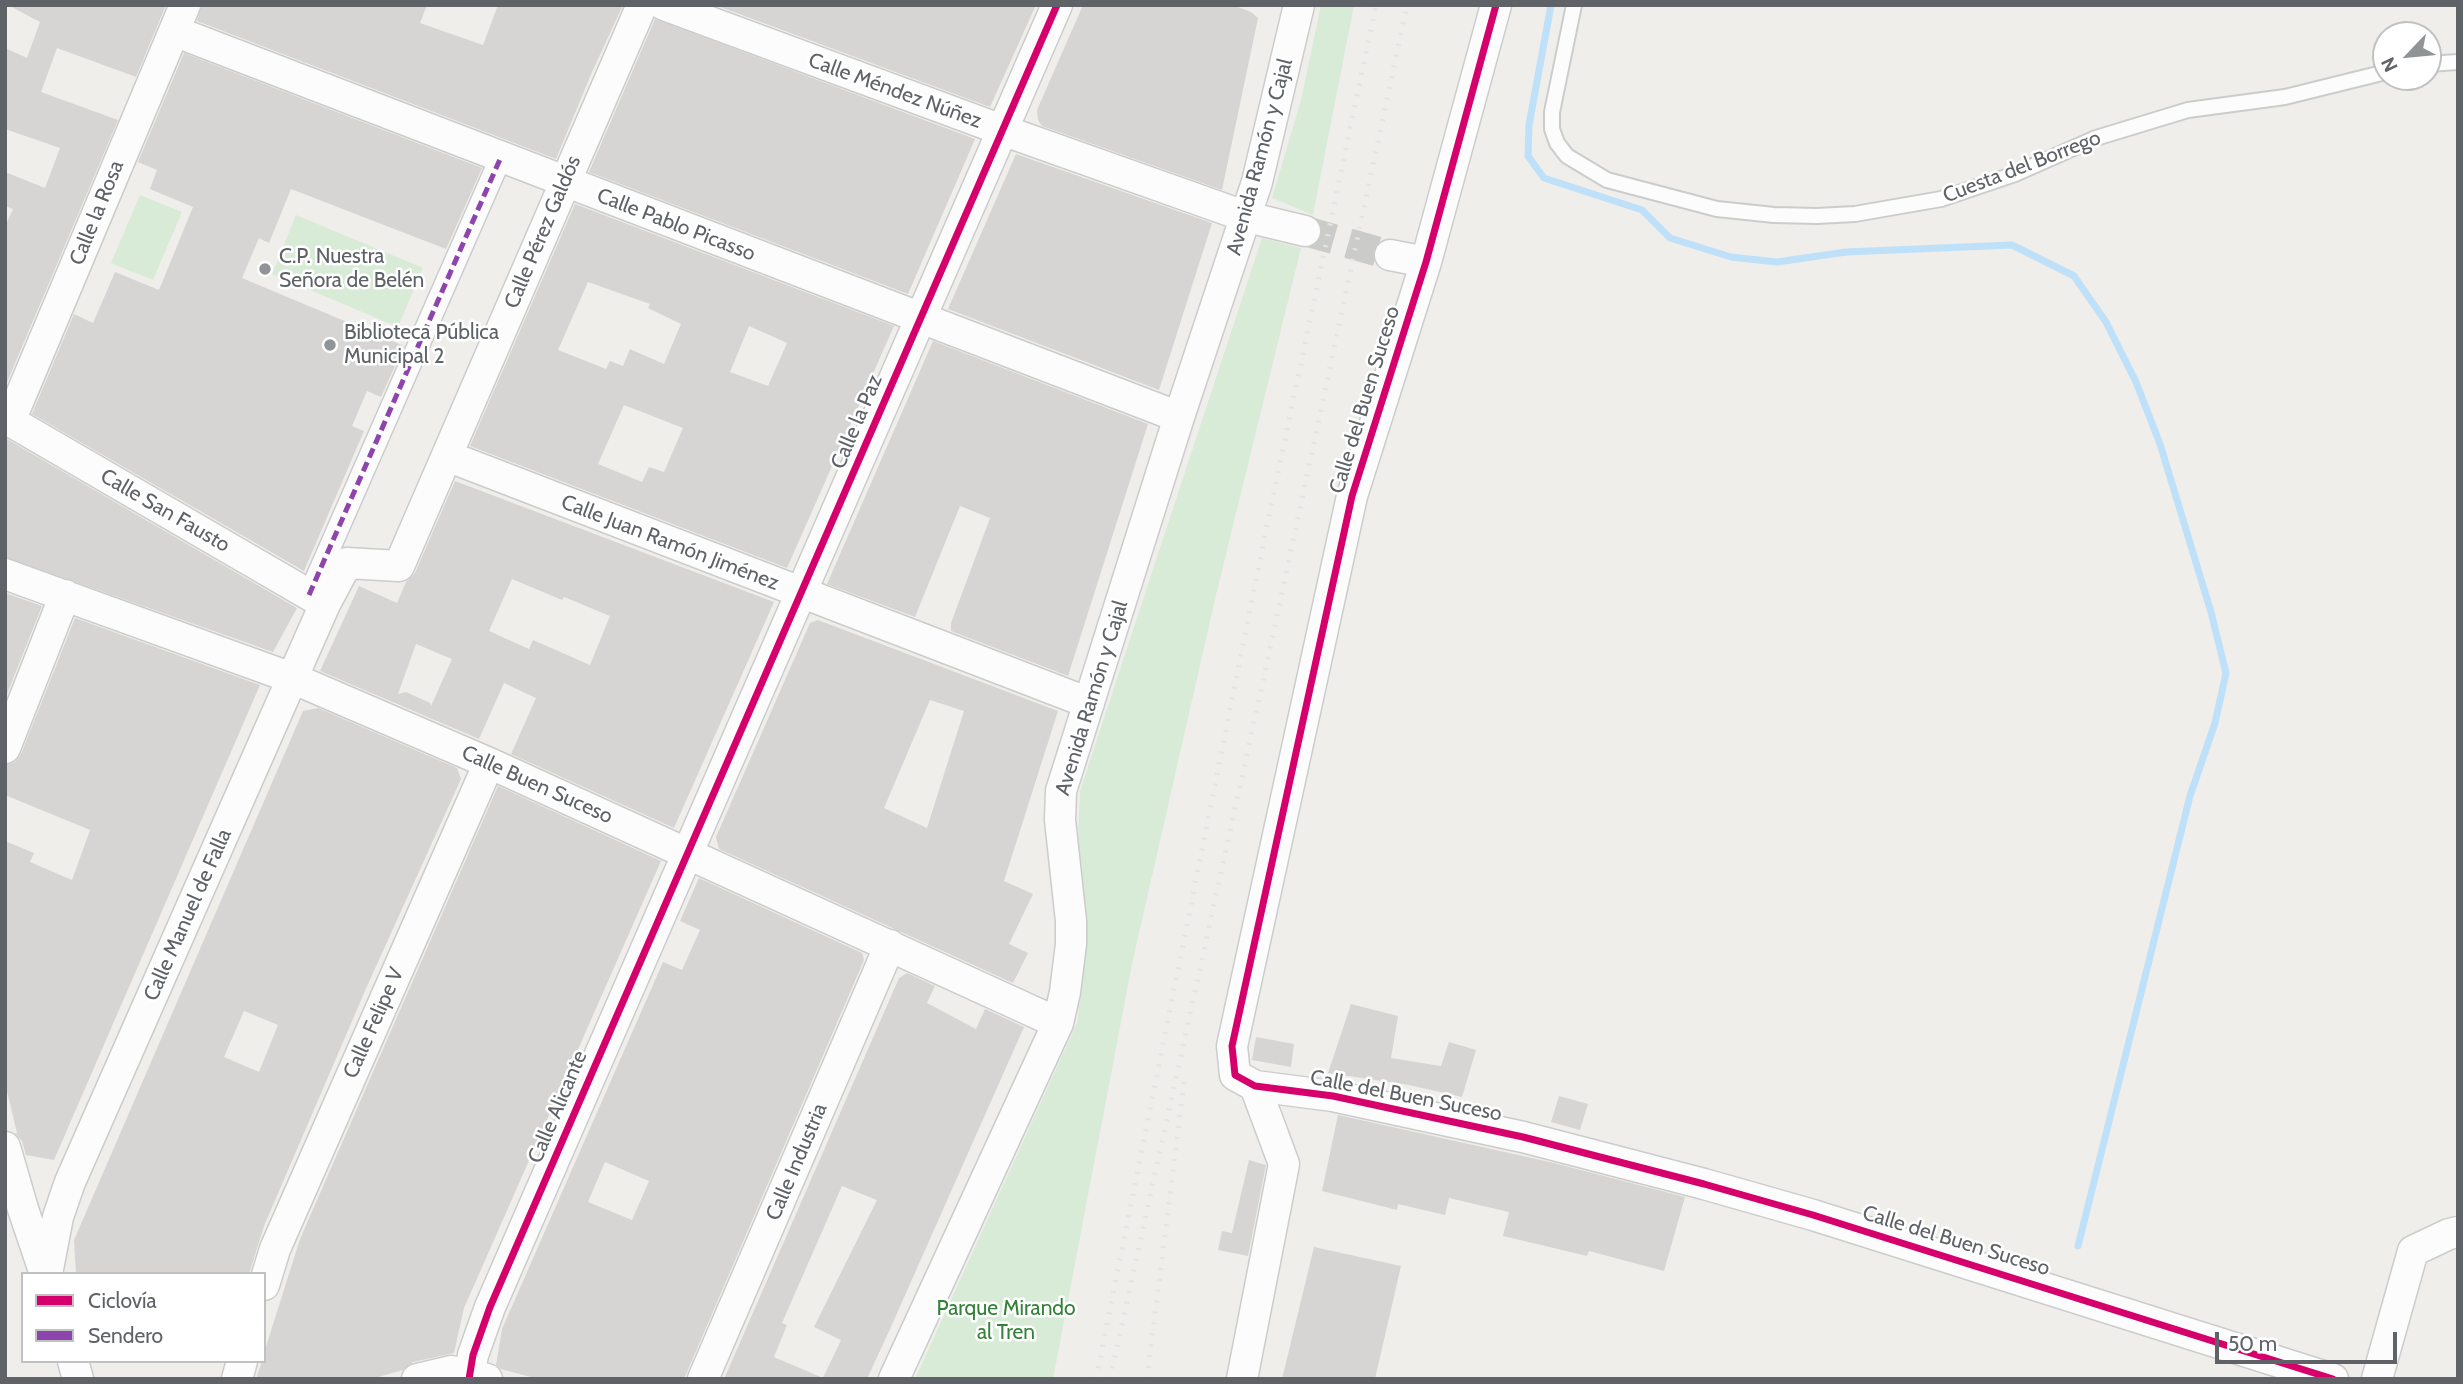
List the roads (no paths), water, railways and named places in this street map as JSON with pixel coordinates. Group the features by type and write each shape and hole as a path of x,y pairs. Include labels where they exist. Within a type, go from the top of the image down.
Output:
{"street":[{"name":"Calle Pérez Galdós","path":"347,563 399,566 642,5"},
{"name":"Calle Méndez Núñez","path":"664,5 1002,130 1247,216 1305,231"},
{"name":"Calle la Paz","path":"687,852 1057,5"},
{"path":"1390,254 1426,262 1496,5"},
{"name":"Avenida Ramón y Cajal","path":"894,1379 1058,1023 1071,944 1060,820 1061,791 1179,417 1247,216 1267,144 1296,6"},
{"name":"Calle Pablo Picasso","path":"179,18 564,183 1179,417"},
{"name":"Calle la Rosa","path":"8,420 179,18"},
{"path":"317,600 500,157"},
{"name":"Calle del Buen Suceso","path":"1426,262 1352,496 1231,1046 1235,1074 1255,1086 1333,1096 1510,1134 1704,1184 1813,1215 2333,1379"},
{"name":"Calle San Fausto","path":"8,420 317,600"},
{"name":"Calle Juan Ramón Jiménez","path":"447,456 1089,704"},
{"name":"Calle Manuel de Falla","path":"46,1272 58,1217 70,1182 292,678 317,600 347,563"},
{"name":"Calle Buen Suceso","path":"5,573 292,678 687,852 1058,1023"},
{"path":"5,748 65,595"},
{"name":"Calle Felipe V","path":"266,1278 275,1249 489,763"},
{"name":"Calle Alicante","path":"475,1377 473,1355 490,1307 687,852"},
{"name":"Calle Industria","path":"703,1379 890,945"},
{"path":"1242,1379 1284,1164 1255,1086"},
{"path":"5,1147 45,1272"},
{"path":"2377,1379 2413,1251 2449,1234 2458,1233"},
{"path":"417,1379 450,1371 475,1377"}],"lane":[{"name":"Cuesta del Borrego","path":"1574,5 1552,112 1552,129 1556,143 1567,156 1607,180 1717,209 1774,215 1855,214 1941,199 2015,174 2096,138 2188,110 2285,97 2372,75"}],"waterway":[{"path":"1551,5 1529,125 1528,156 1544,178 1642,210 1670,238 1731,257 1777,262 1846,252 2012,245 2074,276 2106,322 2136,382 2160,444 2211,612 2226,673 2215,723 2190,796 2078,1246"}],"tunnel":[{"path":"1305,231 1390,255"}],"railway":[{"path":"1096,1379 1265,535 1376,5"},
{"path":"1110,1379 1272,640 1407,5"},
{"path":"1147,1379 1184,1082"}],"place":[{"name":"C.P. Nuestra Señora de Belén","path":"265,269"},
{"name":"Biblioteca Pública Municipal 2","path":"330,345"}],"park label":[{"name":"Parque Mirando al Tren","path":"1006,1321"}]}
